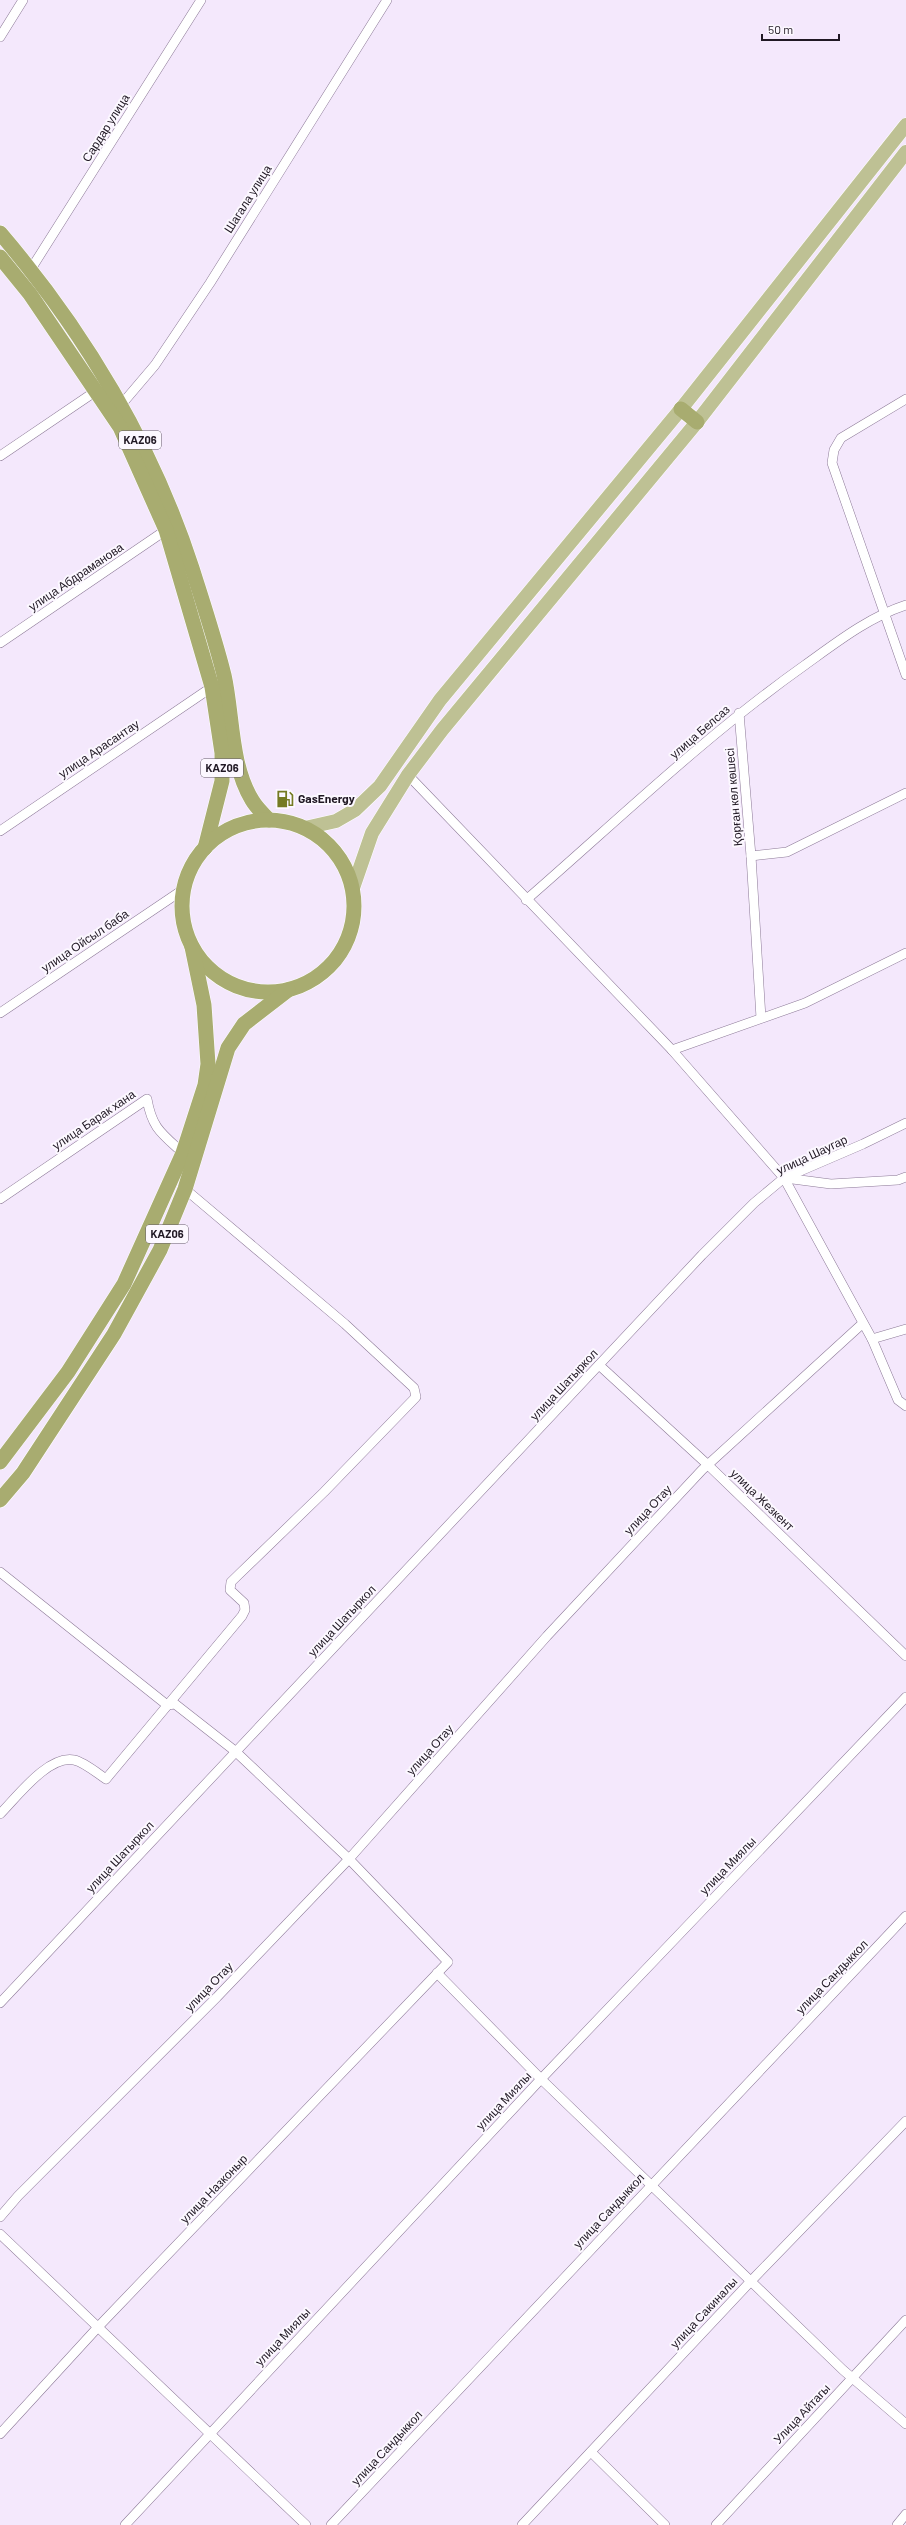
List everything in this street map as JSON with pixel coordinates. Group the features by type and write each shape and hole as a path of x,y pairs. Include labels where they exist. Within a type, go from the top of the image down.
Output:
{"highway":[{"name":"KАZ06","path":"0,233 31,269 121,405 150,460 172,511 192,568 224,676 238,759 244,783 252,800 269,820"},
{"name":"KАZ06","path":"0,257 30,294 120,427 166,530 212,687 222,753 222,781 204,848"},
{"path":"681,410 697,422"},
{"name":"KАZ06","path":"0,1462 68,1372 124,1284 183,1153 204,1085 208,1064 204,1004 192,947 183,919 184,889 191,867 204,848 223,833 245,823 269,820 287,822 305,828 331,848 343,863 352,888 354,915 347,940 328,967 312,980 288,990 244,1024 228,1048 185,1188 160,1250 114,1334 23,1474 0,1500"},
{"name":"KАZ06","path":"192,947 209,969 232,984 260,992 288,990"}],"main road":[{"path":"305,828 336,821 355,810 380,786 440,700 681,410 906,125"},
{"path":"352,888 372,833 408,775 521,632 697,422 906,152"}],"street":[{"path":"0,37 23,0"},
{"name":"Сардар улица","path":"31,269 201,0"},
{"name":"Шагала улица","path":"121,405 155,365 210,282 387,0"},
{"path":"0,456 96,391"},
{"path":"906,399 841,438 834,450 832,463 883,613 906,675"},
{"name":"улица Абдраманова","path":"0,643 166,530"},
{"name":"улица Белсаз","path":"526,900 739,713 830,647 883,613 906,605"},
{"name":"улица Арасантау","path":"0,831 212,687"},
{"name":"Қорған көл көшесі","path":"739,713 751,856 787,852 906,793"},
{"path":"408,775 526,900 672,1050 784,1178 862,1324 872,1339 898,1400 906,1406"},
{"path":"751,856 761,1018"},
{"name":"улица Ойсыл баба","path":"0,1013 184,889"},
{"path":"672,1050 805,1003 906,953"},
{"name":"улица Барак хана","path":"0,1199 147,1099 151,1119 161,1133 183,1153"},
{"name":"улица Шаугар","path":"702,1255 754,1203 784,1178 863,1144 906,1123"},
{"path":"784,1178 831,1184 898,1180 906,1177"},
{"path":"0,1814 48,1766 62,1759 76,1760 106,1779 246,1610 244,1604 230,1590 231,1582 324,1492 416,1397 414,1388 345,1324 185,1188"},
{"name":"улица Шатыркол","path":"0,2004 235,1751 702,1255"},
{"name":"улица Отау","path":"0,2218 18,2196 217,1997 349,1859 552,1630 708,1464 862,1324"},
{"path":"872,1339 906,1330"},
{"name":"улица Жезкент","path":"599,1365 708,1464 906,1656"},
{"path":"0,1572 167,1705 175,1704 235,1751 349,1859"},
{"name":"улица Миялы","path":"125,2525 210,2432 542,2079 906,1697"},
{"name":"улица Назконыр","path":"0,2434 99,2326 448,1962 349,1859"},
{"name":"улица Сандыккол","path":"331,2525 651,2184 906,1916"},
{"path":"437,1973 542,2079 751,2281 852,2377 906,2424"},
{"name":"улица Сакиналы","path":"522,2525 751,2281 906,2121"},
{"path":"0,2234 99,2326 306,2525"},
{"name":"Улица Айтагы","path":"716,2525 906,2320"},
{"path":"591,2452 665,2525"},
{"path":"897,2525 906,2514"}],"place":[{"name":"GasEnergy","path":"285,799"}]}
